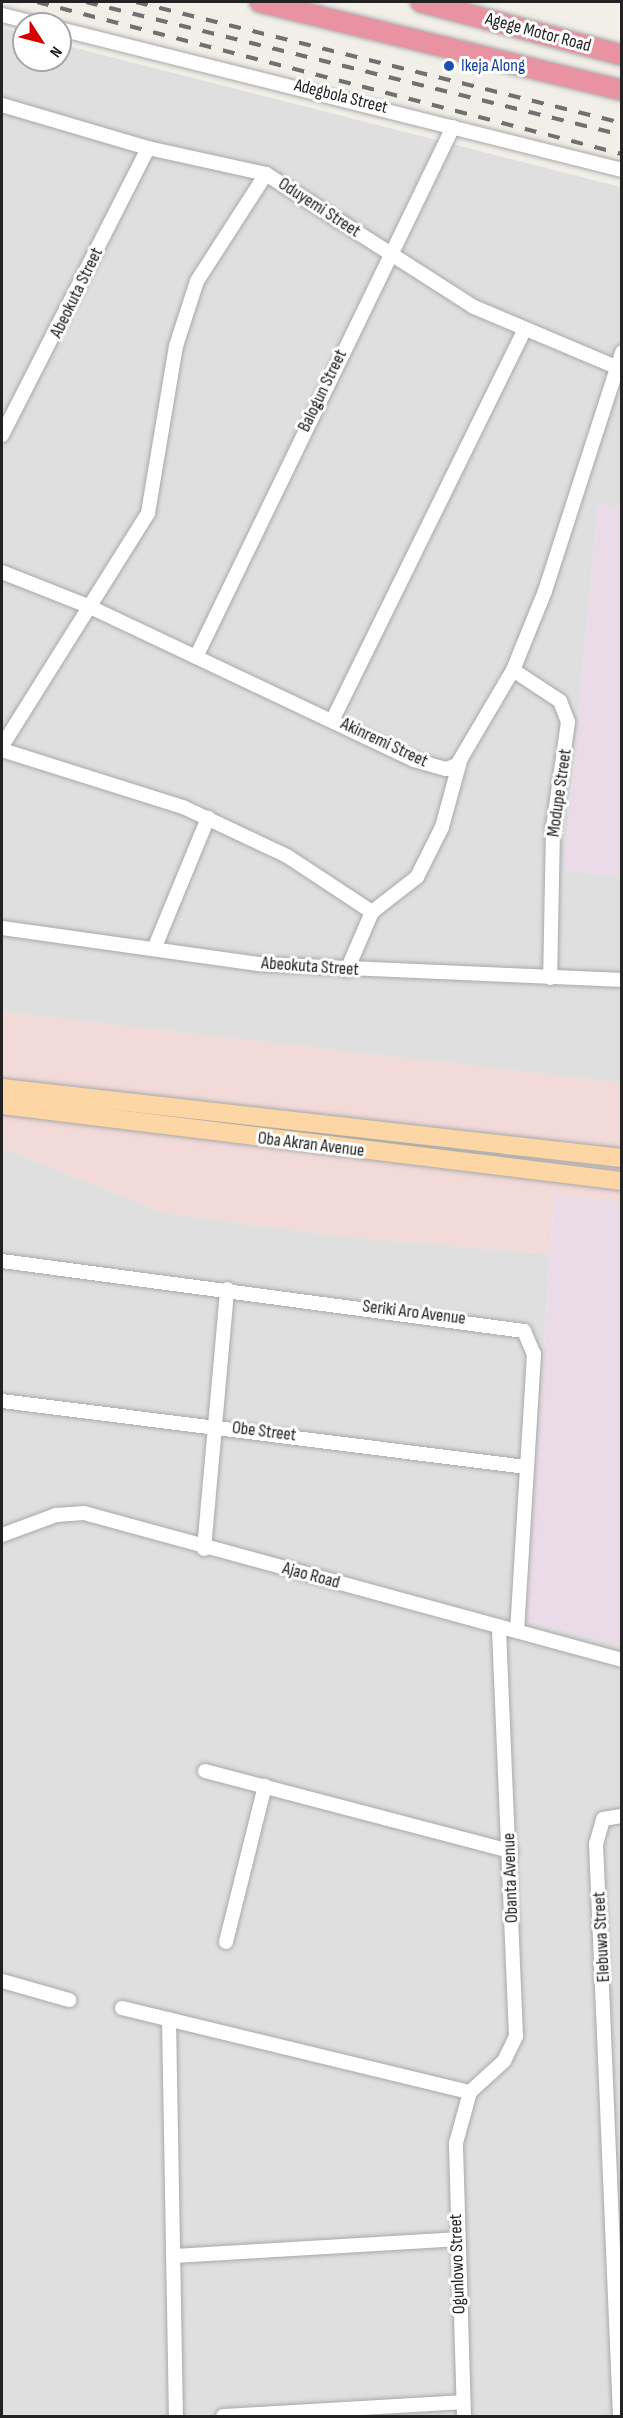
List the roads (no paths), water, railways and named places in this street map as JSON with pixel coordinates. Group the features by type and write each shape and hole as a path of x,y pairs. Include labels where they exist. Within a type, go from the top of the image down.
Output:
{"highway":[{"name":"Agege Motor Road","path":"260,2 621,90"},
{"name":"Agege Motor Road","path":"421,2 621,55"}],"main road":[{"name":"Oba Akran Avenue","path":"2,1088 621,1158"},
{"name":"Oba Akran Avenue","path":"2,1105 621,1180"}],"street":[{"name":"Adegbola Street","path":"72,32 621,170"},
{"name":"Oduyemi Street","path":"2,105 148,148 266,174 388,255 524,330 616,367"},
{"name":"Balogun Street","path":"196,657 388,255 453,127"},
{"name":"Abeokuta Street","path":"2,435 148,148"},
{"path":"266,174 197,282 176,346 153,499 2,748 208,818 287,856 372,912"},
{"path":"333,719 524,330"},
{"path":"347,970 372,912 417,877 442,827 460,761 513,670 574,508 621,352"},
{"name":"Akinremi Street","path":"2,572 88,606 434,767 460,761"},
{"name":"Modupe Street","path":"513,670 560,701 568,722 553,828 550,978"},
{"path":"154,949 208,818"},
{"name":"Abeokuta Street","path":"2,928 154,949 347,970 621,980"},
{"name":"Seriki Aro Avenue","path":"2,1261 226,1288 524,1330 534,1354 517,1630"},
{"path":"204,1549 226,1288"},
{"name":"Obe Street","path":"2,1401 215,1426 526,1467"},
{"name":"Ajao Road","path":"2,1535 70,1512 517,1630 621,1660"},
{"name":"Obanta Avenue","path":"463,2112 471,2092 504,2061 516,2036 511,1851 499,1626"},
{"path":"206,1771 511,1851"},
{"path":"226,1942 265,1786"},
{"name":"Elebuwa Street","path":"620,2416 596,1844 603,1819 621,1816"},
{"path":"2,1981 69,2000"},
{"path":"122,2008 471,2092"},
{"path":"168,2019 176,2416"},
{"name":"Ogunlowo Street","path":"463,2112 456,2143 457,2239 464,2416"},
{"path":"173,2256 457,2239"},
{"path":"223,2416 463,2402"}],"railway":[{"path":"37,2 622,154"},
{"path":"86,2 622,135"},
{"path":"136,2 622,123"}],"place":[{"name":"Ikeja Along","path":"449,66"}]}
